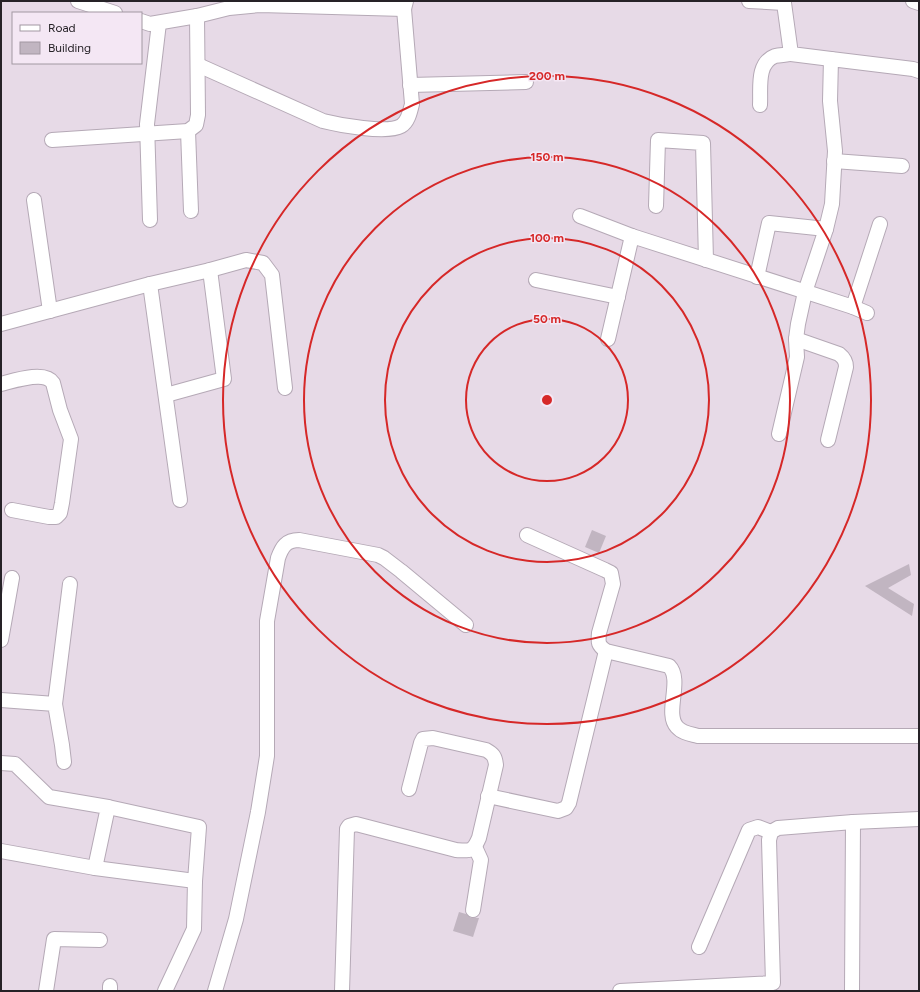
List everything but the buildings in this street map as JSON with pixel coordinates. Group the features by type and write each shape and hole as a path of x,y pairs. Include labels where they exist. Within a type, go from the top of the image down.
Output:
{"street":[{"path":"78,1 112,12"},
{"path":"749,1 784,3 791,54"},
{"path":"913,1 919,3"},
{"path":"142,21 150,24 160,23 229,8 260,5 405,5 412,104 410,115 400,126 392,129 345,127 323,121 198,65"},
{"path":"52,140 188,130 196,125 198,115 197,16"},
{"path":"150,220 147,124 160,23"},
{"path":"760,105 762,68 766,61 775,56 791,54 919,71"},
{"path":"779,434 797,357 796,338 805,292 826,229 832,204 835,151 830,101 831,59"},
{"path":"410,85 526,82"},
{"path":"188,130 191,211"},
{"path":"656,206 658,140 703,143 706,260"},
{"path":"834,161 902,166"},
{"path":"34,200 50,311"},
{"path":"580,216 632,236 868,312"},
{"path":"757,277 769,223 826,229"},
{"path":"853,307 880,224"},
{"path":"608,338 632,236"},
{"path":"1,324 246,260 263,263 272,275 285,388"},
{"path":"166,395 224,379 210,270"},
{"path":"536,280 618,296"},
{"path":"150,284 180,500"},
{"path":"796,338 839,354 846,362 828,440"},
{"path":"1,384 24,378 48,377 51,379 60,410 71,439 62,503 60,513 56,518 49,518 12,510"},
{"path":"527,535 611,574 613,584 599,633 599,646 606,651 670,666 673,670 674,679 672,707 673,720 677,727 683,731 698,736 919,736"},
{"path":"215,991 236,919 259,805 266,756 267,621 278,558 281,549 286,543 293,540 378,555 384,558 466,625"},
{"path":"1,640 12,578"},
{"path":"64,762 55,704 70,584"},
{"path":"488,796 558,811 566,808 569,803 606,651"},
{"path":"1,700 55,704"},
{"path":"342,991 346,834 349,826 356,824 456,850 471,850 475,847 479,838 496,765 495,758 493,754 486,750 433,738 423,740 409,789"},
{"path":"1,763 15,764 49,798 108,807 199,827 195,881 194,929 165,991"},
{"path":"95,868 108,807"},
{"path":"620,991 773,987 769,840 771,832 778,828 853,822 919,819"},
{"path":"852,991 853,822"},
{"path":"699,947 749,830 758,827 771,832"},
{"path":"473,910 481,860 475,847"},
{"path":"1,851 95,868 195,881"},
{"path":"46,991 54,939 100,940"}]}
